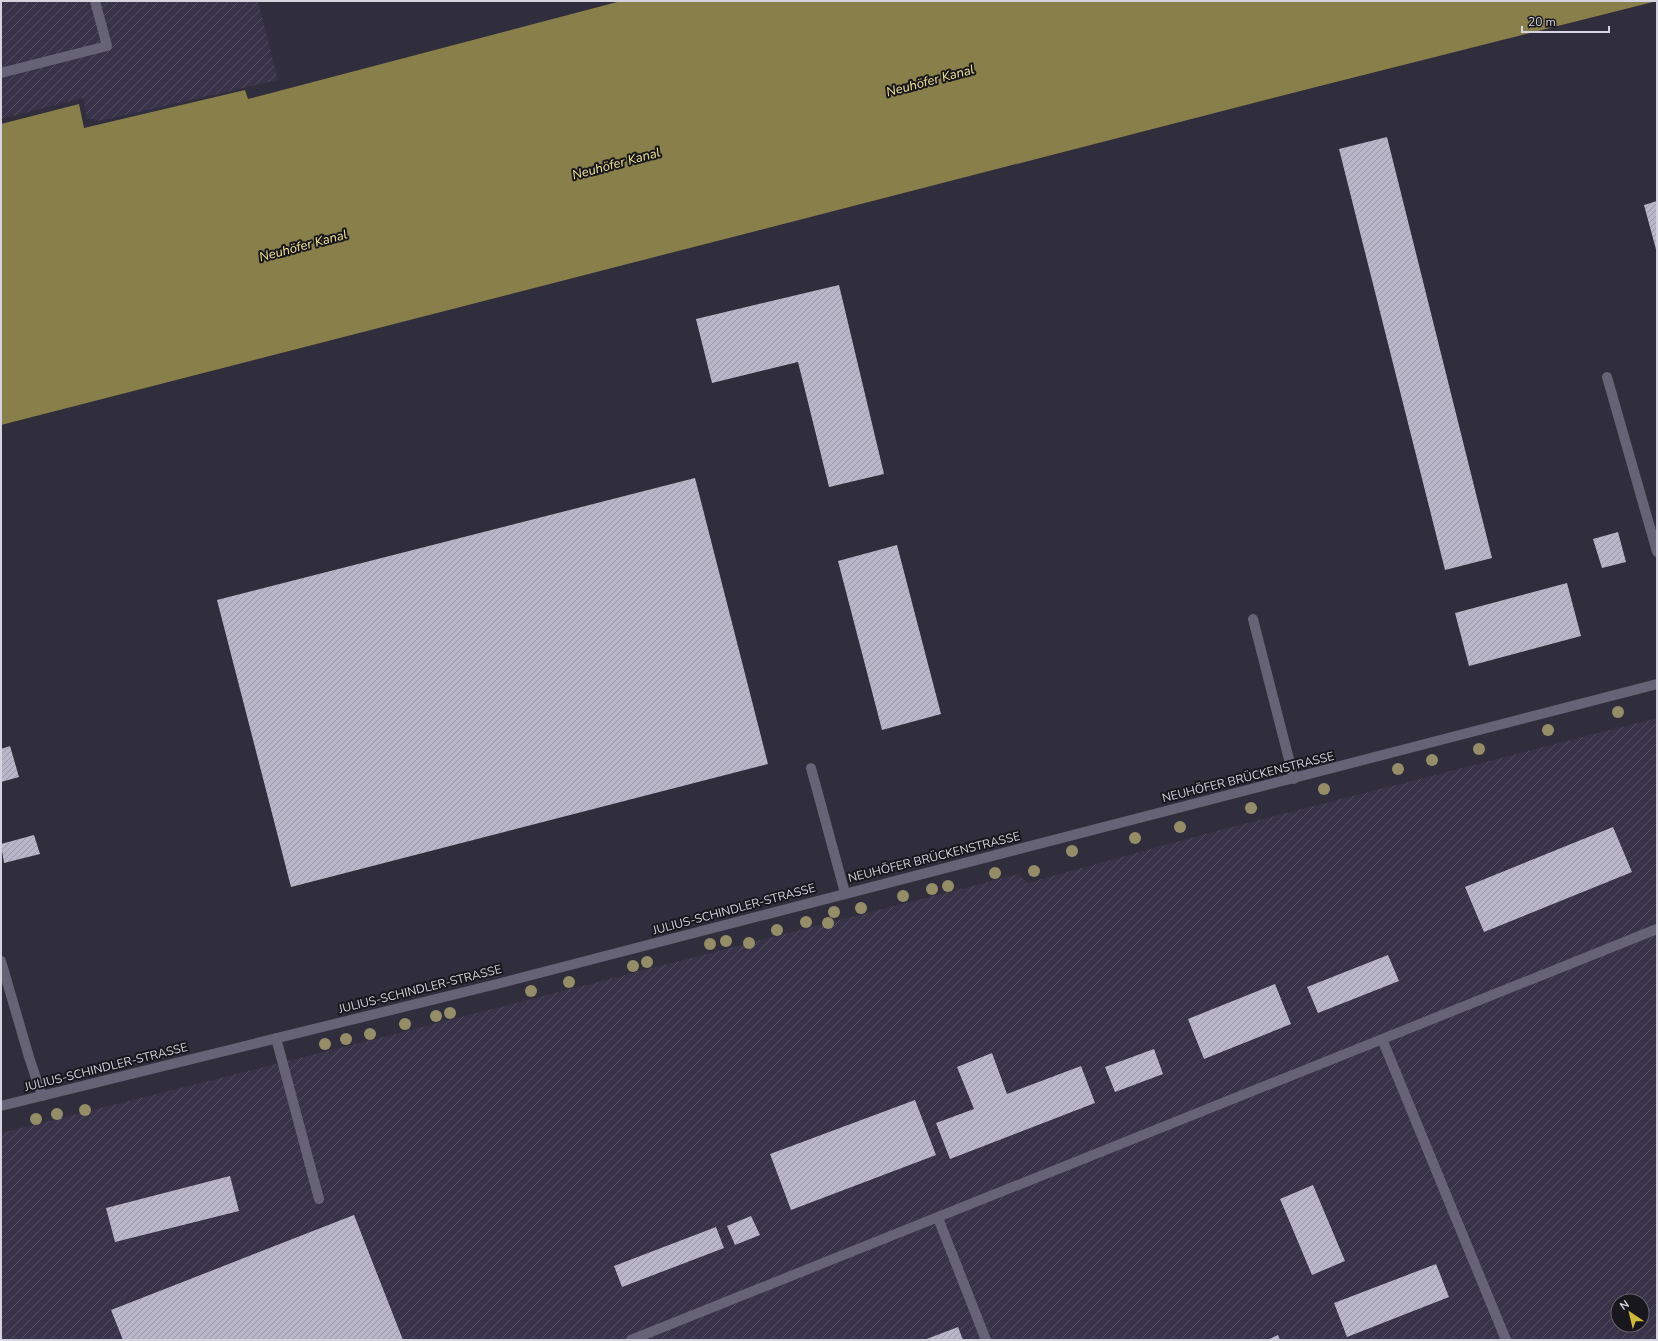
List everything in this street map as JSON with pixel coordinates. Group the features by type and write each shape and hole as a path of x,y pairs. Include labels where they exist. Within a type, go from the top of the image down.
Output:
{"street":[{"path":"1,73 107,46 95,1"},
{"path":"1607,377 1657,552"},
{"path":"1253,619 1294,779"},
{"name":"NEUHÖFER BRÜCKENSTRASSE","path":"845,893 1294,779 1657,684"},
{"path":"811,768 845,893"},
{"name":"JULIUS-SCHINDLER-STRASSE","path":"1,1106 497,984 845,893"},
{"path":"631,1340 1657,929"},
{"path":"1,961 42,1096"},
{"path":"276,1038 320,1199"},
{"path":"1382,1039 1506,1340"},
{"path":"938,1218 986,1340"}],"shaded area":[{"path":"1,1 258,1 278,80 99,121 87,118 83,98 1,119"},
{"path":"1657,718 1657,1340 1,1340 1,1133 1019,874 1027,883 1216,831"}],"water":[{"name":"Neuhöfer Kanal","path":"621,1 1657,1 1320,86 1,425 1,124 79,104 84,128 245,90 248,99"}],"building":[{"path":"1387,137 1492,558 1445,570 1339,149"},
{"path":"1657,201 1657,253 1644,205"},
{"path":"839,285 884,474 829,487 798,362 712,383 696,319"},
{"path":"695,478 768,764 291,887 217,600"},
{"path":"1618,532 1626,562 1602,568 1593,539"},
{"path":"897,545 941,714 882,730 838,561"},
{"path":"1567,583 1581,636 1469,666 1455,613"},
{"path":"10,746 19,777 1,782 1,749"},
{"path":"1613,827 1632,872 1484,932 1465,887"},
{"path":"34,835 40,854 4,863 1,844"},
{"path":"1388,955 1399,981 1318,1013 1307,987"},
{"path":"1275,984 1291,1024 1204,1059 1188,1019"},
{"path":"1154,1049 1163,1074 1115,1092 1105,1067"},
{"path":"992,1053 1007,1094 1081,1066 1095,1103 950,1159 936,1123 974,1109 957,1067"},
{"path":"915,1100 936,1155 791,1210 770,1154"},
{"path":"230,1176 239,1211 115,1242 106,1208"},
{"path":"1313,1185 1345,1261 1312,1275 1280,1199"},
{"path":"354,1215 403,1340 123,1340 111,1310"},
{"path":"751,1216 760,1235 735,1245 727,1226"},
{"path":"716,1227 724,1248 622,1287 614,1266"},
{"path":"1436,1264 1449,1297 1347,1337 1334,1303"},
{"path":"958,1327 963,1340 924,1340"},
{"path":"1278,1335 1280,1340 1267,1340"}]}
